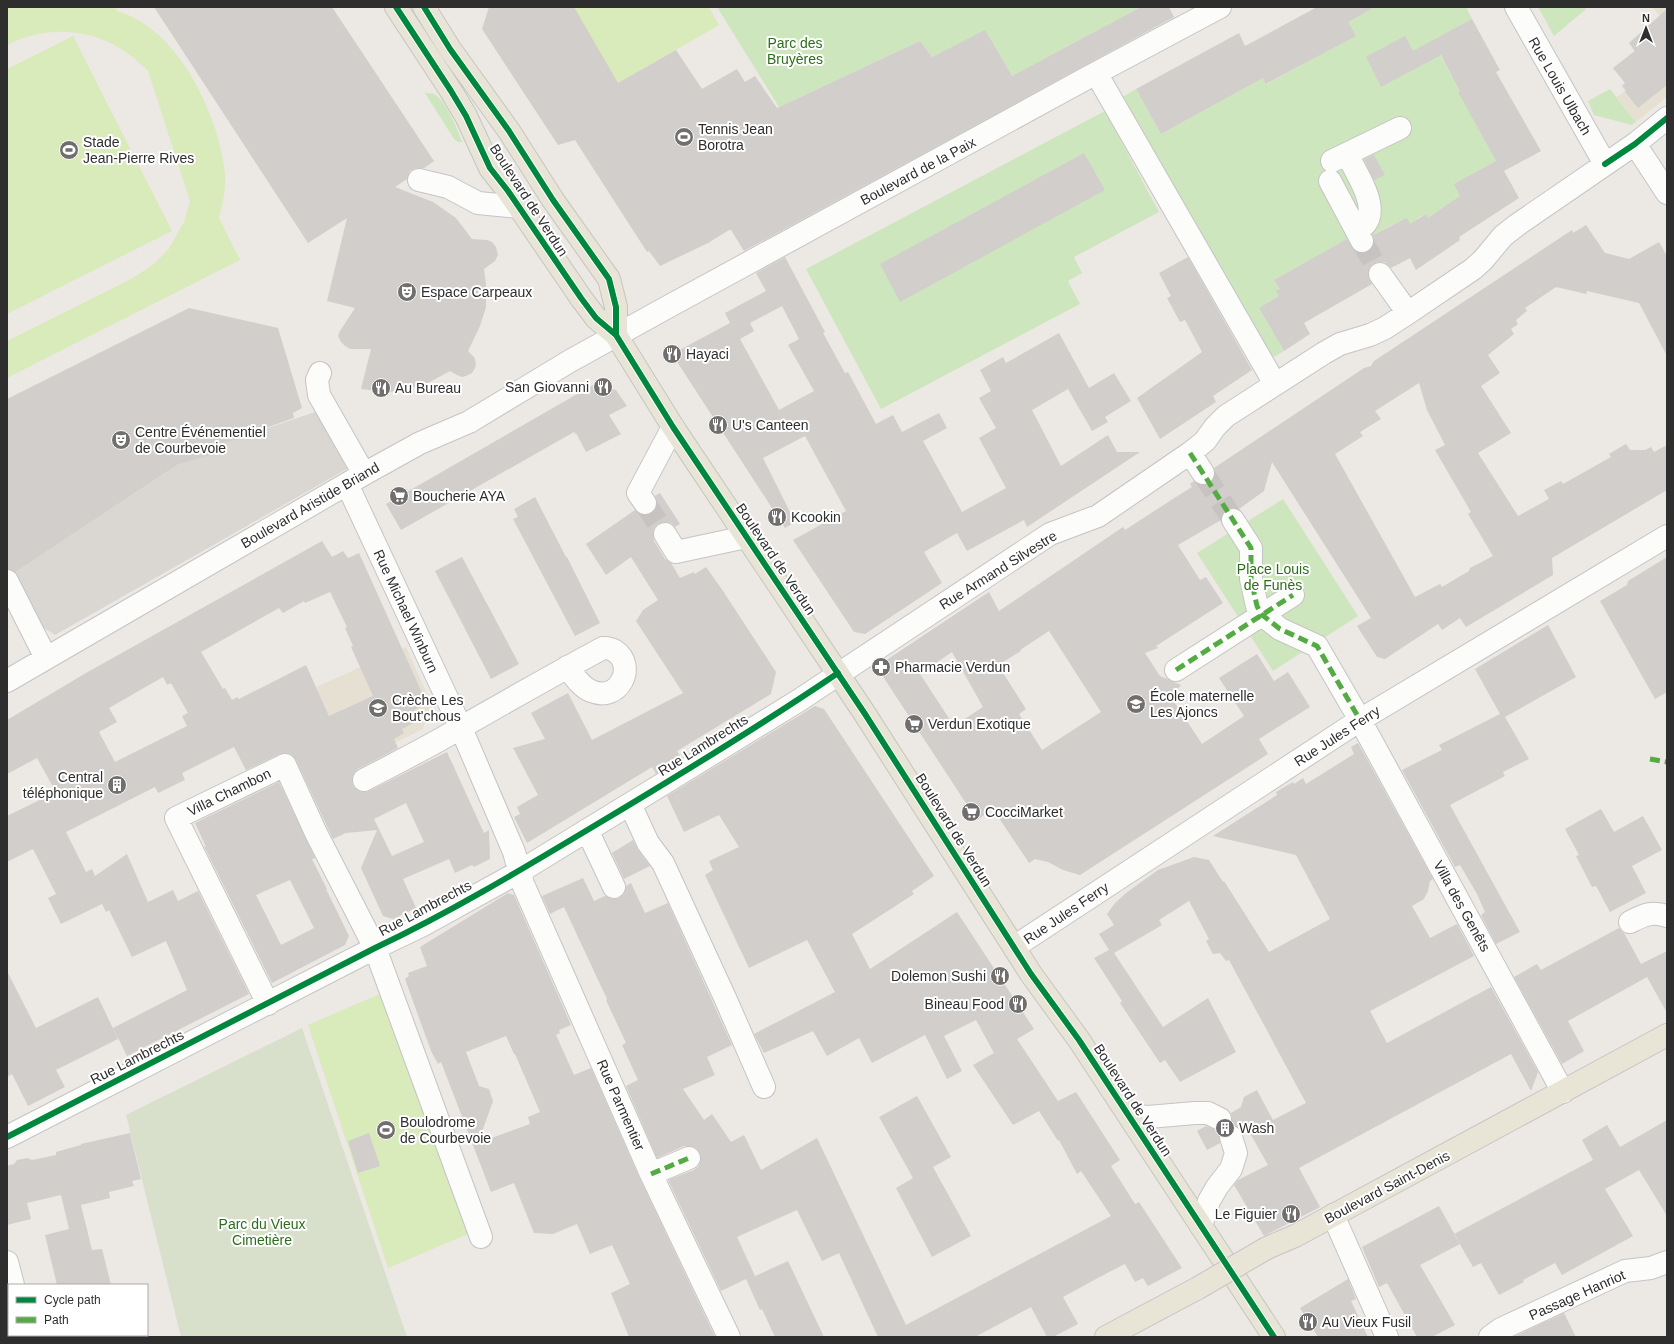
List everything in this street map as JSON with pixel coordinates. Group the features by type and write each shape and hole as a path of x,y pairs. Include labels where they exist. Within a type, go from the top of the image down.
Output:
{"main road":[{"name":"Boulevard de Verdun","path":"424,7 450,49 509,131 553,200 609,279 616,307 616,335"},
{"name":"Boulevard de Verdun","path":"403,8 466,116 490,168 520,207 576,292 596,318 616,335 673,427 822,646 1035,979 1079,1040 1274,1337"},
{"name":"Boulevard Saint-Denis","path":"1106,1337 1198,1288 1267,1248 1295,1236 1667,1036"}],"street":[{"name":"Boulevard de la Paix","path":"616,335 1220,7"},
{"name":"Rue Louis Ulbach","path":"1516,7 1605,164"},
{"path":"1096,73 1276,384"},
{"name":"Rue Armand Silvestre","path":"838,673 1050,534 1098,516 1190,453 1205,441 1215,427 1226,416 1324,353 1340,344 1364,337 1385,328 1408,313 1473,269 1483,260 1503,236 1516,225 1635,144 1667,118"},
{"path":"1336,165 1400,128"},
{"path":"1635,144 1667,193"},
{"path":"1336,165 1369,199 1370,209 1367,222 1359,236 1336,165"},
{"path":"419,180 448,187 478,203 520,207"},
{"path":"1380,274 1408,313"},
{"name":"Boulevard Aristide Briand","path":"10,673 46,658 420,443 469,422 616,335"},
{"name":"Rue Michael Winburn","path":"320,373 318,380 319,395 514,852 519,872"},
{"path":"645,503 638,493 673,427"},
{"path":"1190,453 1203,473"},
{"path":"1233,520 1251,548 1250,579 1257,606 1261,614 1280,629 1317,646 1360,720"},
{"path":"665,534 676,552 746,536"},
{"name":"Rue Jules Ferry","path":"1014,947 1360,720 1667,536"},
{"path":"7,581 46,658"},
{"path":"1176,670 1261,614 1293,595"},
{"path":"364,780 461,728 566,668"},
{"name":"Rue Lambrechts","path":"7,1137 375,948 421,926 519,872 798,701 838,673"},
{"name":"Villa des Genêts","path":"1360,720 1563,1092"},
{"name":"Villa Chambon","path":"268,1004 176,818 285,765 316,833 375,948"},
{"path":"630,804 648,843 662,863 764,1087"},
{"path":"587,830 614,887"},
{"name":"Rue Parmentier","path":"519,872 651,1174 729,1337"},
{"path":"1630,922 1646,914 1657,913 1667,916"},
{"path":"375,948 481,1237"},
{"path":"1129,1115 1155,1117 1208,1113 1225,1128 1236,1152 1231,1169 1217,1187 1209,1202 1201,1226"},
{"path":"651,1174 689,1158"},
{"path":"1333,1215 1387,1337"},
{"path":"7,1262 13,1284"},
{"name":"Passage Hanriot","path":"1495,1333 1625,1271 1651,1268 1667,1262"}],"shaded area":[{"path":"1652,7 1667,7 1667,97 1636,122 1617,97 1625,91 1622,86 1625,83 1613,68 1634,51 1629,43 1660,16"},
{"path":"321,410 352,466 55,635 41,626 22,637 7,598 13,572 21,551 31,561 168,471 168,468 220,452 218,445"},
{"name":"Crèche Les Bout'chous","path":"406,647 431,703 423,729 351,765 316,687"}],"green space":[{"path":"7,7 115,7 117,11 139,20 159,35 176,54 192,77 214,126 221,150 225,173 224,196 219,218 240,260 7,378 7,341 131,279 154,264 168,250 184,222 190,201 148,71 133,57 117,47 100,39 82,34 63,32 44,33 26,37 7,45"},
{"path":"516,7 709,7 719,25 566,113"},
{"name":"Parc des Bruyères","path":"717,7 1141,7 1012,76 984,31 932,57 920,41 779,107"},
{"path":"1375,7 1466,7 1472,19 1433,41 1496,161 1455,184 1464,202 1443,208 1428,218 1425,214 1417,219 1420,223 1398,235 1392,225 1352,246 1348,239 1274,280 1280,289 1279,296 1259,308 1284,351 1272,358 1121,98 1136,89 1161,134 1263,78 1267,84 1355,36 1343,14"},
{"path":"1538,7 1585,7 1586,9 1554,36"},
{"name":"Stade Jean-Pierre Rives","path":"73,36 172,231 7,314 7,69"},
{"path":"1610,89 1636,122 1632,125 1594,115 1588,101"},
{"path":"425,93 434,94 445,105 462,142 458,142 454,139"},
{"path":"1105,111 1159,212 1074,257 1082,273 1068,281 1080,304 881,409 806,269"},
{"name":"Place Louis de Funès","path":"1283,499 1358,616 1273,671 1197,553"},
{"name":"Boulodrome de Courbevoie","path":"382,993 468,1234 388,1268 308,1025"},
{"name":"Parc du Vieux Cimetière","path":"302,1028 407,1337 181,1337 126,1115"}],"building":[{"path":"154,7 332,7 434,161 424,168 416,168 410,171 407,179 395,187 433,202 456,218 472,239 487,240 492,242 496,247 498,255 495,261 484,269 486,284 486,307 480,326 468,351 474,357 476,363 472,373 462,377 450,371 428,383 401,391 388,392 361,389 371,349 350,349 341,342 338,336 340,331 355,308 327,301 347,218 308,243"},
{"path":"489,7 574,7 618,83 676,50 702,89 737,69 745,82 755,76 777,108 920,41 932,57 985,30 1012,76 1141,7 1169,7 1174,17 744,251 731,230 729,230 708,243 660,266 649,251 647,252 575,140 558,145 482,29"},
{"path":"1317,7 1375,7 1348,22 1356,36 1266,84 1263,78 1161,134 1136,89 1239,33 1245,46"},
{"path":"1667,9 1667,85 1638,108 1625,92 1626,90 1622,86 1625,83 1613,68 1635,51 1629,43"},
{"path":"1472,19 1500,70 1496,72 1541,151 1504,171 1519,198 1459,237 1460,240 1416,270 1410,258 1391,268 1385,262 1373,264 1369,269 1368,275 1372,284 1304,323 1310,334 1284,351 1259,308 1279,296 1276,291 1280,289 1274,280 1347,239 1355,251 1361,253 1368,252 1373,247 1373,235 1407,218 1410,224 1426,214 1428,218 1460,196 1454,184 1496,161 1458,92 1460,92 1441,55 1381,87 1366,57 1405,36 1413,51"},
{"path":"1084,153 1105,190 900,302 880,264"},
{"path":"1374,155 1385,175 1374,180 1364,159"},
{"path":"1586,225 1605,253 1629,259 1659,242 1667,256 1667,356 1639,303 1587,291 1586,294 1556,287 1525,308 1527,311 1516,320 1518,324 1511,329 1514,334 1488,355 1500,373 1481,386 1511,433 1478,453 1518,516 1549,499 1544,490 1561,481 1563,484 1611,457 1609,454 1626,444 1630,450 1645,450 1651,447 1654,452 1667,445 1667,490 1552,558 1553,575 1466,627 1460,618 1442,630 1438,624 1385,659 1377,657 1357,626 1371,618 1272,462 1264,491 1239,509 1227,509 1222,514 1221,520 1178,545 1200,580 1206,577 1223,603 1156,646 1158,648 1145,653 1160,676 1181,685 1171,697 1202,744 1244,716 1219,678 1257,654 1274,681 1288,672 1310,707 1259,739 1268,754 1080,875 1063,870 1048,862 1035,859 1029,863 993,809 977,820 880,672 882,663 989,592 999,611 1123,527 1125,530 1192,487 1190,484 1194,481 1203,485 1209,484 1214,478 1214,468 1364,368 1371,366 1374,361 1572,230 1573,233","holes":["1419,383 1427,410 1445,445 1435,450 1471,512 1468,514 1493,556 1470,568 1469,571 1442,587 1440,584 1415,597 1335,454 1363,436 1360,432 1381,419 1375,411","1049,631 1101,712 1042,750 1019,714 1026,709 998,665 1021,651 1020,650","952,652 983,707 954,726 920,674"]},
{"path":"785,257 825,332 823,333 845,373 848,372 876,424 893,415 902,432 939,413 947,428 923,441 962,512 1006,488 979,438 996,428 979,398 991,391 980,370 1003,357 1006,363 1059,333 1089,388 1114,373 1131,401 1105,417 1108,422 1092,431 1068,389 1032,410 1061,466 1108,435 1117,452 1140,452 1027,527 1024,520 967,551 957,533 924,552 942,583 865,634 854,632 793,540 846,511 805,436 763,458 795,522 785,528 672,354 730,323 725,313 766,291 756,273","holes":["782,306 799,339 788,345 814,391 779,410 740,339 754,331 750,323"]},
{"path":"1188,257 1252,370 1213,396 1216,402 1160,439 1137,398 1202,352 1185,320 1180,322 1167,298 1171,296 1159,273"},
{"name":"Centre Événementiel de Courbevoie","path":"189,308 278,328 302,408 293,413 294,418 251,433 251,435 218,445 221,452 177,465 15,572 7,569 7,399"},
{"path":"593,385 616,390 627,406 609,415 621,434 586,452 576,433 575,434 574,432 401,530 386,504"},
{"path":"660,493 680,524 675,527 671,523 665,522 658,524 654,528 654,541 665,559 671,563 680,578 694,572 695,574 706,567 776,672 771,694 677,751 681,758 656,774 652,767 527,843 514,817 520,814 517,807 538,795 513,748 545,739 531,713 568,693 592,740 683,693 636,621 643,610 658,600 631,557 606,575 586,544 635,510 640,514 646,515 652,513 656,508 657,502 655,496"},
{"path":"535,497 600,623 575,636 513,519 518,517 514,509"},
{"path":"322,541 332,557 343,551 348,558 359,553 427,704 414,710 419,720 402,729 404,733 394,739 398,748 358,769 354,773 352,779 353,786 358,791 369,791 447,752 484,833 489,830 490,859 474,867 472,865 455,873 449,859 403,879 416,908 393,919 383,916 361,868 377,830 346,833 333,839 296,760 292,755 286,753 280,754 246,770 234,747 182,773 185,780 158,793 155,787 66,832 86,872 92,869 95,876 127,854 148,902 173,890 178,901 198,891 249,994 127,1056 113,1028 187,990 166,941 132,957 109,910 106,912 102,904 61,924 48,898 56,894 33,849 7,862 7,816 56,792 37,758 7,774 7,720 86,673","holes":["330,592 347,627 345,628 353,646 351,647 373,696 329,716 306,665 239,699 237,697 232,700 225,688 223,689 201,652 279,608 283,613 304,601 305,603","163,677 167,685 171,683 188,713 182,716 187,726 115,762 99,732 117,722 109,708","406,803 424,842 392,856 374,819"]},
{"path":"462,557 519,664 491,679 435,571"},
{"path":"1667,557 1667,692 1655,699 1600,601 1627,585 1628,581"},
{"path":"1548,625 1576,677 1505,717 1529,759 1503,772 1505,776 1450,805 1520,932 1496,944 1481,915 1485,912 1477,894 1460,865 1455,867 1402,770 1442,750 1439,745 1500,714 1475,669"},
{"path":"815,706 824,709 934,876 912,891 914,894 852,934 870,969 957,912 1034,1029 1017,1039 1058,1101 1076,1092 1120,1160 1111,1166 1135,1204 1139,1202 1182,1268 1148,1286 1143,1278 1135,1282 1125,1264 1109,1272 1063,1297 1078,1324 1053,1337 1047,1337 1031,1307 975,1337 878,1337 839,1253 822,1261 797,1210 737,1237 755,1276 753,1277 788,1261 824,1337 775,1337 762,1309 760,1310 746,1279 721,1291 668,1180 694,1170 699,1166 701,1159 700,1153 696,1148 684,1146 657,1158 626,1086 638,1080 622,1045 626,1043 606,1000 607,999 564,907 550,914 542,896 583,878 594,901 605,896 613,899 619,898 624,894 626,886 631,883 645,913 668,903 732,1045 707,1057 715,1075 683,1089 704,1120 712,1114 731,1142 744,1135 761,1170 817,1138 906,1325 1111,1216 1081,1171 1077,1174 1059,1140 1058,1141 1039,1111 1013,1125 973,1065 994,1053 976,1020 944,1036 962,1071 947,1079 925,1035 872,1063 859,1038 827,1056 813,1031 764,1053 754,1034 835,992 807,940 749,968 705,875 713,870 709,861 739,847 719,815 684,832 667,796"},
{"path":"1358,743 1433,879 1430,881 1428,891 1424,899 1412,906 1430,938 1457,924 1474,956 1370,1011 1387,1043 1491,987 1538,1072 1531,1091 1511,1054 1299,1168 1320,1207 1264,1236 1234,1185 1238,1180 1268,1165 1247,1128 1241,1131 1239,1128 1231,1125 1231,1113 1241,1107 1244,1097 1257,1090 1273,1120 1306,1103 1229,960 1226,961 1220,953 1213,954 1206,941 1209,939 1189,901 1159,920 1162,925 1114,953 1163,1027 1208,998 1236,1052 1180,1082 1165,1060 1160,1063 1120,1003 1122,1001 1094,958 1109,950 1099,934 1114,925 1107,914 1115,903 1126,893 1158,870 1194,857 1209,860 1269,952 1330,919 1296,855 1213,836 1277,795 1276,792 1293,782 1294,784 1303,778 1306,784 1354,754 1351,747"},
{"path":"279,782 315,858 312,859 349,936 345,945 272,983 204,846 206,847 195,823","holes":["290,880 314,928 281,945 256,895"]},
{"path":"1601,809 1614,832 1643,816 1662,850 1632,866 1646,893 1610,912 1596,886 1592,887 1576,856 1579,855 1565,829"},
{"path":"633,840 638,850 650,866 624,879 612,853"},
{"path":"508,893 514,895 571,1025 559,1030 560,1033 556,1035 574,1075 591,1068 640,1179 715,1337 629,1337 611,1293 630,1284 612,1245 590,1254 577,1224 553,1234 534,1233 514,1183 491,1192 441,1062 438,1064 431,1051 405,979 409,976 408,973 427,966 420,947","holes":["506,1036 540,1112 528,1117 530,1124 478,1143 493,1101 489,1089 479,1086 466,1052"]},
{"path":"1619,928 1624,933 1641,964 1667,951 1667,1013 1647,977 1568,1021 1584,1051 1562,1064 1514,977 1537,964 1541,970"},
{"path":"7,971 36,1028 98,997 118,1039 56,1070 65,1087 28,1106 12,1074 7,1077"},
{"path":"917,1096 951,1157 933,1167 971,1236 932,1257 896,1188 913,1178 879,1117"},
{"path":"1667,1120 1667,1216 1639,1170 1605,1189 1633,1236 1562,1275 1555,1263 1499,1295 1481,1263 1473,1267 1454,1234 1593,1160 1582,1140 1607,1125 1620,1147"},
{"path":"1206,1126 1220,1131 1220,1143 1207,1150 1197,1131"},
{"path":"130,1133 141,1179 132,1181 134,1186 109,1192 110,1198 81,1205 92,1250 102,1249 111,1284 57,1284 45,1235 69,1229 61,1195 27,1203 31,1219 7,1225 7,1166 14,1164 17,1160 27,1158 32,1160 56,1155 56,1152 81,1144"},
{"path":"369,1133 380,1166 358,1173 348,1141"},
{"path":"1439,1206 1460,1244 1420,1265 1455,1325 1432,1337 1417,1337 1387,1283 1379,1287 1362,1247"},
{"path":"1348,1279 1356,1299 1351,1301 1368,1337 1318,1337 1300,1308"},
{"path":"1564,1313 1576,1337 1513,1337"}],"tunnel":[{"path":"1362,241 1380,274"},
{"path":"1203,473 1233,520"},
{"path":"645,503 665,534"}],"marked path":[{"path":"1190,453 1251,548 1251,579 1257,606 1261,614 1280,629 1317,646 1360,720"},
{"path":"1176,670 1293,595"},
{"path":"1650,759 1667,762"},
{"path":"651,1174 689,1158"}],"cycle path":[{"path":"396,7 466,116 490,168 508,191 596,318 616,335 673,427 865,714 1031,974 1079,1040 1274,1337"},
{"path":"424,7 450,49 509,131 553,200 609,279 616,307 616,335"},
{"path":"1605,164 1635,144 1667,118"},
{"path":"7,1137 403,935 484,891 683,772 777,714 838,673"}],"place":[{"name":"Tennis Jean Borotra","path":"684,137"},
{"name":"Stade Jean-Pierre Rives","path":"69,150"},
{"name":"Espace Carpeaux","path":"407,292"},
{"name":"Hayaci","path":"672,354"},
{"name":"San Giovanni","path":"603,387"},
{"name":"Au Bureau","path":"381,388"},
{"name":"U's Canteen","path":"718,425"},
{"name":"Centre Événementiel de Courbevoie","path":"121,440"},
{"name":"Boucherie AYA","path":"399,496"},
{"name":"Kcookin","path":"777,517"},
{"name":"Pharmacie Verdun","path":"881,667"},
{"name":"École maternelle Les Ajoncs","path":"1136,704"},
{"name":"Crèche Les Bout'chous","path":"378,708"},
{"name":"Verdun Exotique","path":"914,724"},
{"name":"Central téléphonique","path":"117,785"},
{"name":"CocciMarket","path":"971,812"},
{"name":"Dolemon Sushi","path":"1000,976"},
{"name":"Bineau Food","path":"1018,1004"},
{"name":"Wash","path":"1225,1128"},
{"name":"Boulodrome de Courbevoie","path":"386,1130"},
{"name":"Le Figuier","path":"1291,1214"},
{"name":"Au Vieux Fusil","path":"1308,1322"}]}
